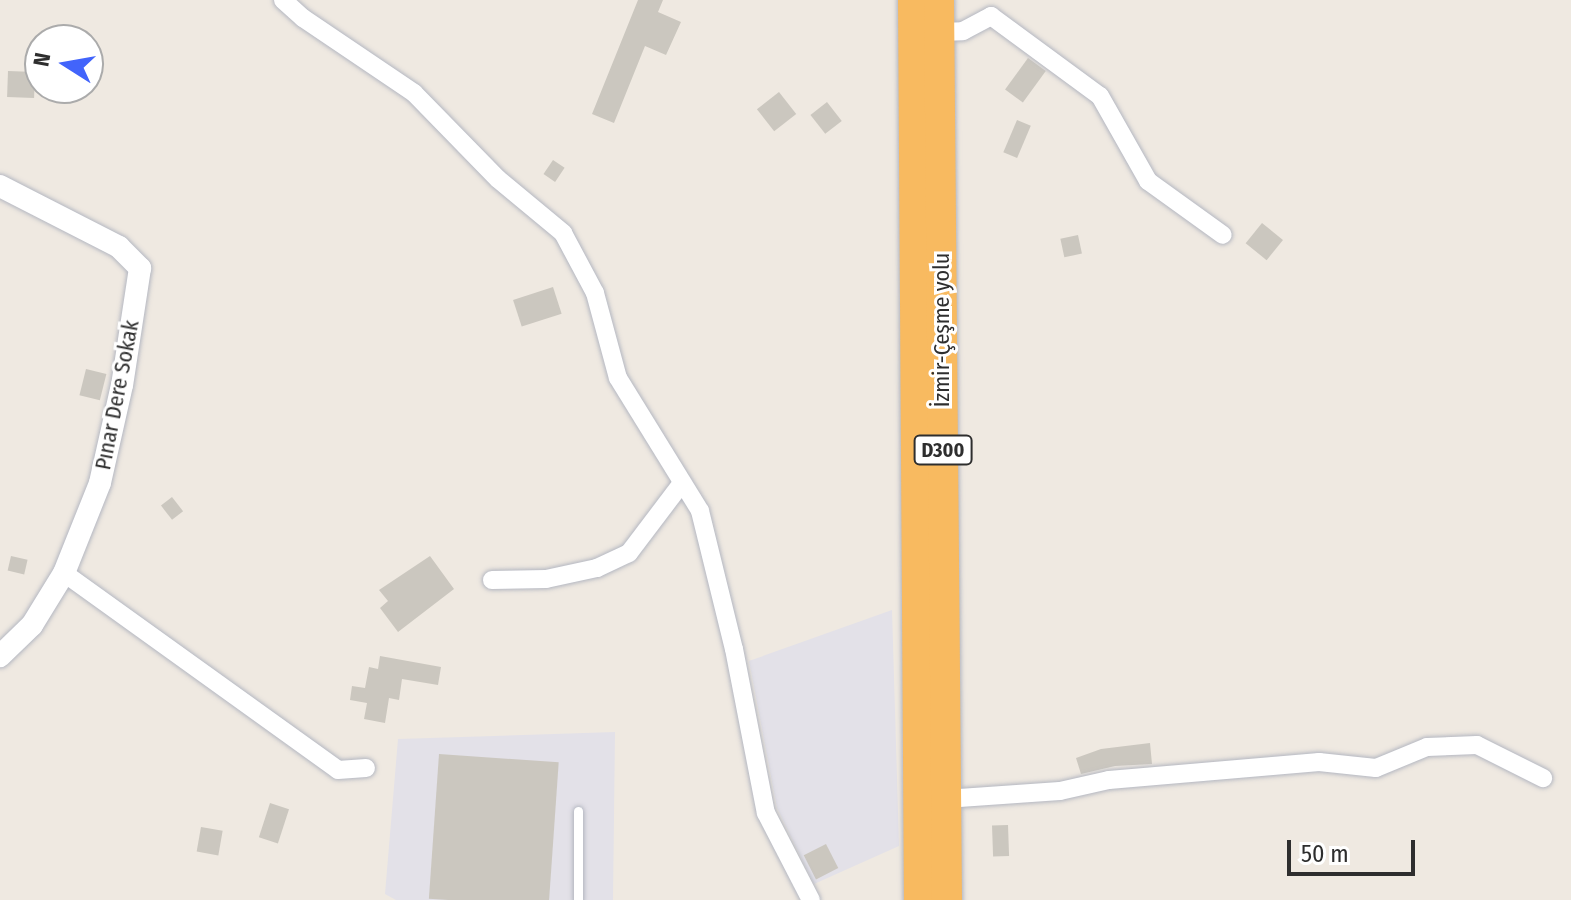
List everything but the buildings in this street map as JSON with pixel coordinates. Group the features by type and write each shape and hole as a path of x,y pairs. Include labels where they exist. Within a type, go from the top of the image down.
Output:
{"highway":[{"name":"İzmir-Çeşme yolu","path":"913,0 919,900"},
{"name":"İzmir-Çeşme yolu","path":"939,0 947,900"}],"street":[{"path":"283,0 303,18 414,93 498,179 563,233 595,293 618,378 700,511 734,649 766,813 811,900"},
{"path":"939,32 963,31 991,16 1002,0"},
{"path":"991,16 1100,96 1148,181 1223,235"},
{"name":"Pınar Dere Sokak","path":"0,186 119,247 140,268 122,385 100,483 64,573 32,625 0,656"},
{"path":"492,580 546,579 597,568 629,553 682,483"},
{"path":"64,573 338,770 366,768"},
{"path":"945,799 1060,791 1109,780 1319,762 1376,768 1427,747 1477,745 1543,778"}],"lane":[{"path":"578,811 578,900"}],"shaded area":[{"path":"892,610 899,846 814,884 777,808 749,661"},
{"path":"615,732 613,900 396,900 385,894 398,739"}]}
